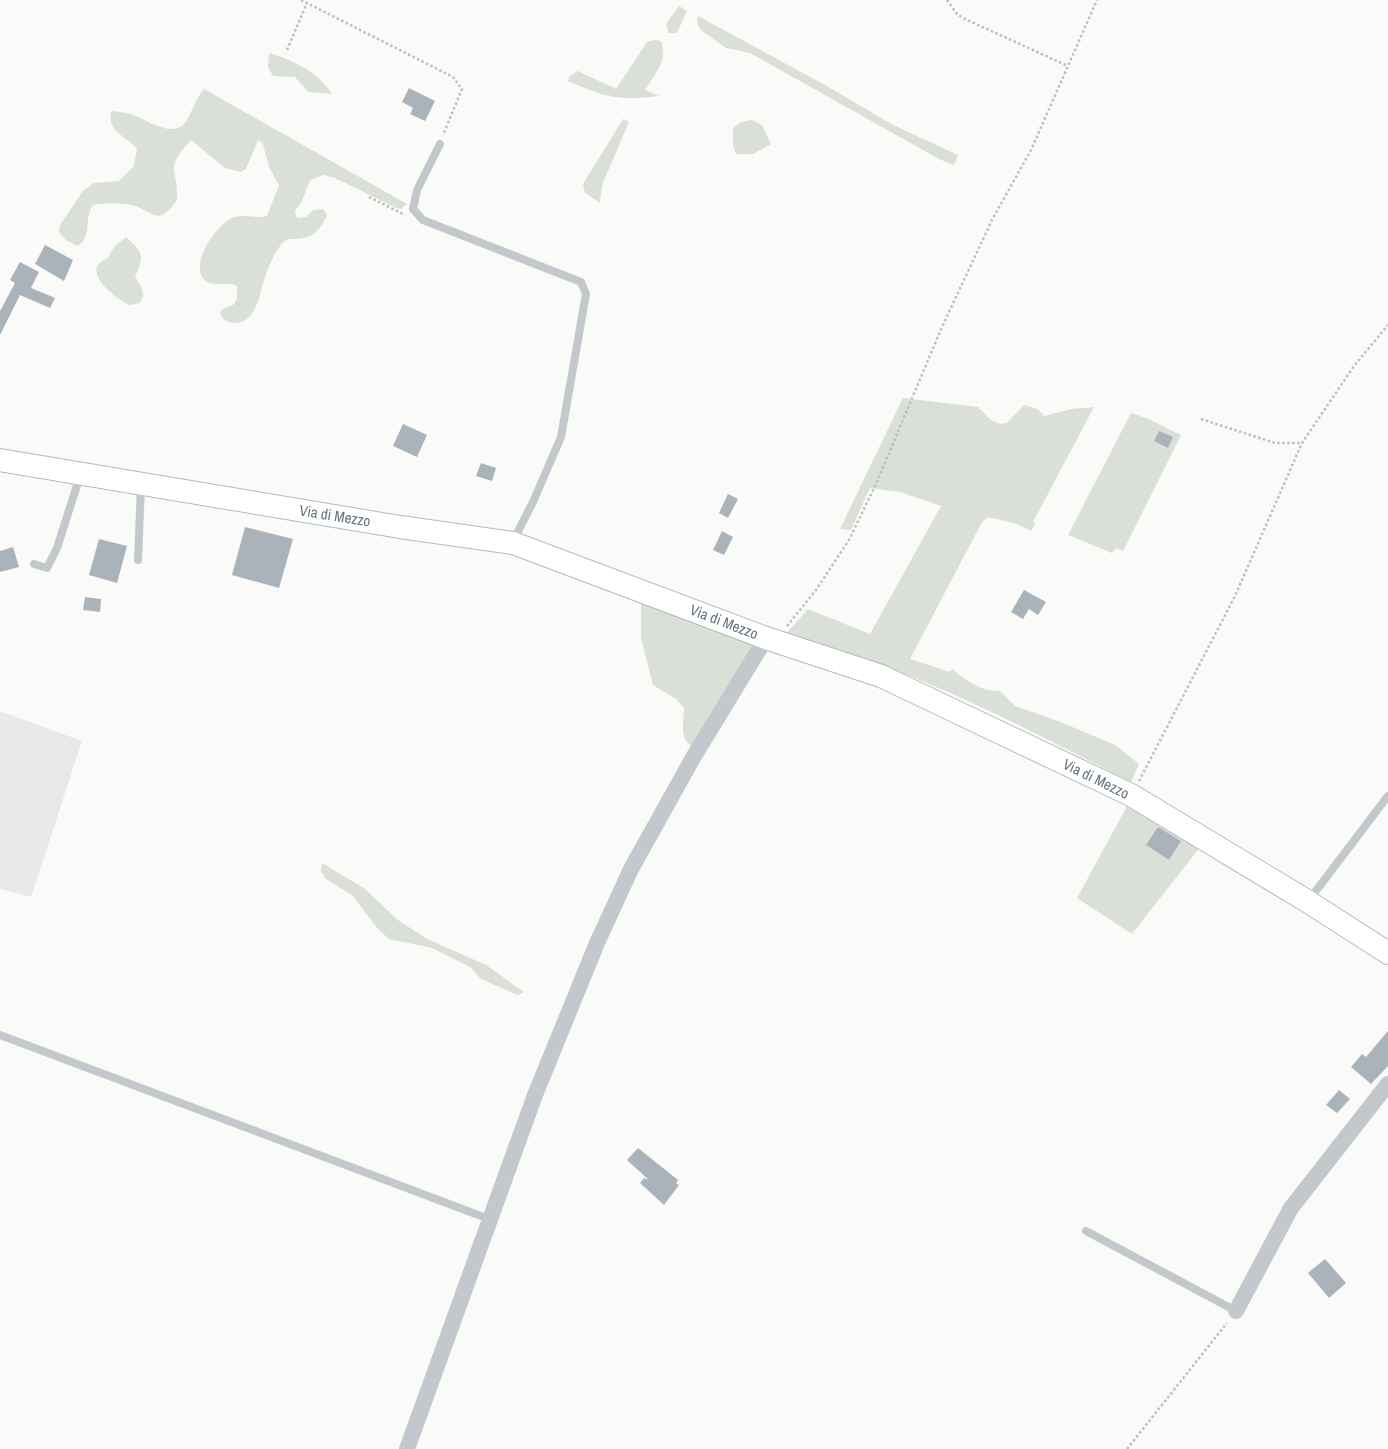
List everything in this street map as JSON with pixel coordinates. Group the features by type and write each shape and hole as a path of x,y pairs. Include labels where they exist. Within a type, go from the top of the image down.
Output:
{"main road":[{"name":"Via di Mezzo","path":"0,460 400,527 513,543 766,638 882,676 1131,795 1307,901 1388,953"}],"street":[{"path":"407,1449 420,1417 489,1218 540,1082 597,943 631,869 694,756 766,638"},
{"path":"1236,1311 1291,1208 1388,1084"}],"lane":[{"path":"440,144 417,190 413,209 423,220 581,282 586,294 561,437 513,543"},
{"path":"34,564 46,568 57,548 80,474"},
{"path":"138,560 141,484"},
{"path":"1307,901 1388,796"},
{"path":"0,1035 489,1218"},
{"path":"1086,1231 1236,1311"}],"path":[{"path":"301,0 453,77 462,89 440,144"},
{"path":"947,0 957,14 965,19 1068,66"},
{"path":"766,638 786,627 816,590 849,540 876,484 942,327 992,220 1031,150 1097,0"},
{"path":"287,50 307,3"},
{"path":"369,197 401,214 423,220"},
{"path":"1131,795 1235,596 1302,443 1354,366 1388,325"},
{"path":"1201,419 1275,443 1302,443"},
{"path":"1127,1449 1236,1311"}],"shaded area":[{"path":"679,6 687,11 677,33 669,33 666,24"},
{"path":"698,16 825,85 893,125 958,155 954,165 939,159 750,53 726,48 701,30 697,24"},
{"path":"661,41 663,47 662,60 645,90 659,96 622,98 592,91 568,81 570,76 578,71 616,89 647,42"},
{"path":"269,53 287,59 312,73 327,86 332,94 308,92 295,77 273,76 268,67"},
{"path":"204,89 407,204 401,209 396,208 335,178 323,175 310,180 302,201 295,211 297,218 306,217 313,210 323,209 327,215 319,228 311,236 289,239 280,246 268,269 255,308 246,320 238,322 226,321 220,312 224,308 233,305 237,299 237,286 207,282 201,276 201,257 218,229 225,222 236,217 267,216 279,185 269,167 263,144 258,140 246,169 240,172 225,168 191,140 182,150 175,163 177,200 164,214 155,215 127,204 93,205 90,210 85,239 82,243 77,246 66,240 59,232 60,225 83,191 94,183 119,181 134,166 137,148 114,128 110,118 111,111 131,114 163,128 176,129 185,123"},
{"path":"623,119 629,122 602,185 600,203 585,193 583,184"},
{"path":"752,120 762,125 771,144 753,154 736,154 733,145 733,128 741,122"},
{"path":"126,237 141,255 135,277 142,288 143,297 139,303 130,305 108,290 98,276 97,269 100,263 108,258 114,247"},
{"path":"903,398 978,407 992,421 1001,424 1007,423 1024,405 1037,409 1045,416 1071,409 1094,407 1033,522 1036,523 1031,531 1017,524 988,517 982,522 910,659 950,672 952,669 980,687 1000,691 1015,706 1063,723 1115,745 1139,764 1131,782 949,692 888,668 785,635 808,609 870,634 941,506 900,492 870,488 851,530 840,529"},
{"path":"1131,413 1151,420 1181,435 1123,551 1116,548 1112,553 1068,535"},
{"path":"641,602 761,637 693,748 688,744 684,735 684,708 676,699 653,685 641,638"},
{"path":"0,711 82,741 31,897 0,889"},
{"path":"1132,797 1204,842 1132,934 1077,898"},
{"path":"322,863 365,889 398,920 427,939 486,965 524,992 518,995 481,979 470,967 432,948 389,939 377,928 353,896 325,878 321,871"}],"building":[{"path":"409,88 435,101 425,121 410,114 413,108 402,102"},
{"path":"45,245 73,260 64,281 35,264"},
{"path":"20,262 39,272 31,288 55,298 50,308 20,295 0,335 0,311 15,283 10,280"},
{"path":"403,424 427,435 417,457 393,446"},
{"path":"1159,431 1173,437 1168,448 1154,441"},
{"path":"481,463 496,468 492,481 476,476"},
{"path":"728,494 738,499 728,518 719,513"},
{"path":"245,527 293,539 279,588 232,575"},
{"path":"722,531 733,537 724,555 713,550"},
{"path":"99,539 127,546 117,583 89,575"},
{"path":"13,547 19,567 0,572 0,551"},
{"path":"1024,590 1046,602 1038,615 1029,609 1023,619 1011,612"},
{"path":"85,597 101,599 100,612 83,610"},
{"path":"1158,827 1181,841 1169,860 1146,845"},
{"path":"1388,1031 1388,1066 1371,1084 1351,1067 1362,1054 1366,1057"},
{"path":"1339,1090 1350,1099 1337,1113 1326,1105"},
{"path":"638,1148 678,1180 676,1183 679,1185 664,1205 640,1183 644,1178 649,1180 627,1160"},
{"path":"1325,1259 1346,1283 1329,1298 1308,1273"}]}
